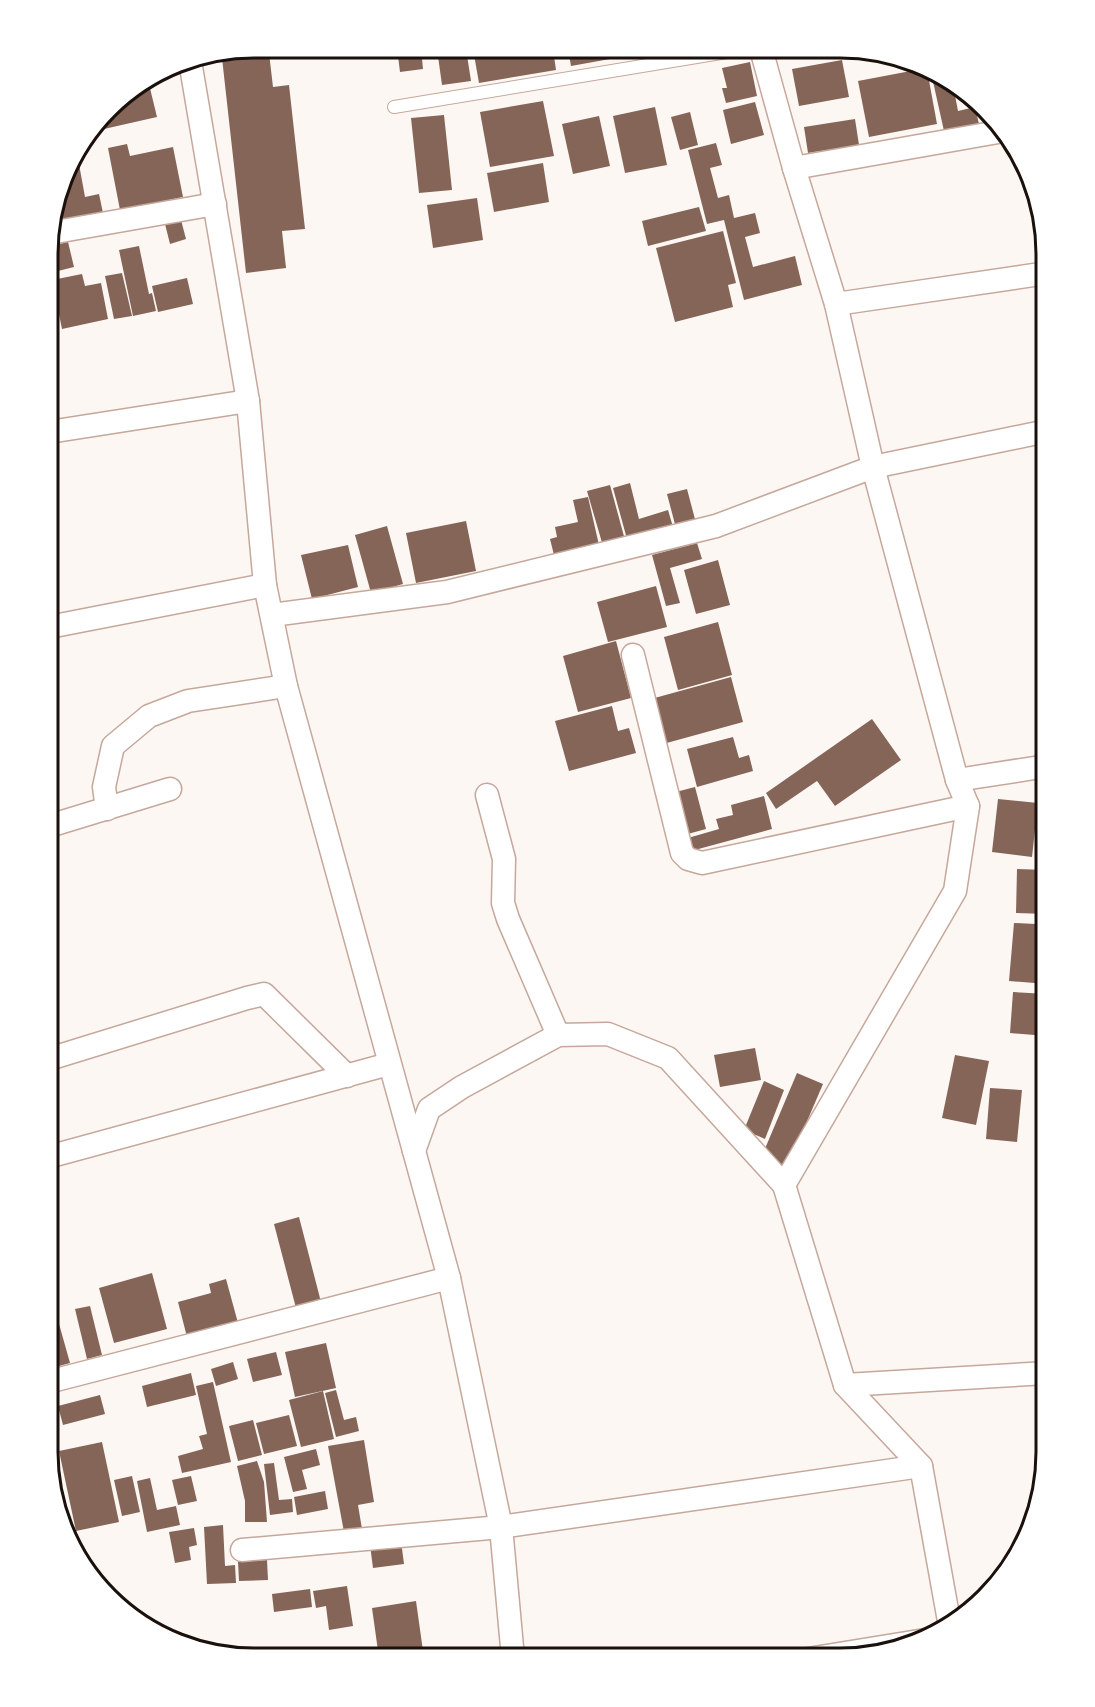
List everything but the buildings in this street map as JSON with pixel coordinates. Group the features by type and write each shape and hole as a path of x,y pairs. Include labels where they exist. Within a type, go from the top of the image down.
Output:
{"street":[{"path":"763,58 836,304 873,467 957,780 968,806 956,891 784,1185"},
{"path":"191,69 248,401 265,585 286,686 449,1278 501,1527 512,1648"},
{"path":"794,168 994,133"},
{"path":"60,231 215,204"},
{"path":"836,304 1036,275"},
{"path":"58,431 248,401"},
{"path":"272,615 447,592 716,526 873,467 1036,433"},
{"path":"58,625 265,585"},
{"path":"633,655 681,853 688,859 702,863 968,806"},
{"path":"107,809 104,787 113,746 149,716 188,701 286,686"},
{"path":"957,780 1036,768"},
{"path":"58,823 170,789"},
{"path":"487,795 504,859 503,903 558,1035"},
{"path":"58,1056 264,994 347,1076"},
{"path":"414,1152 429,1108 462,1087 558,1035 608,1034 668,1058 784,1185 845,1385 921,1466 948,1616"},
{"path":"58,1154 389,1064"},
{"path":"58,1379 449,1278"},
{"path":"845,1385 1036,1374"},
{"path":"242,1550 501,1527 921,1466"}],"lane":[{"path":"394,107 696,58"}]}
